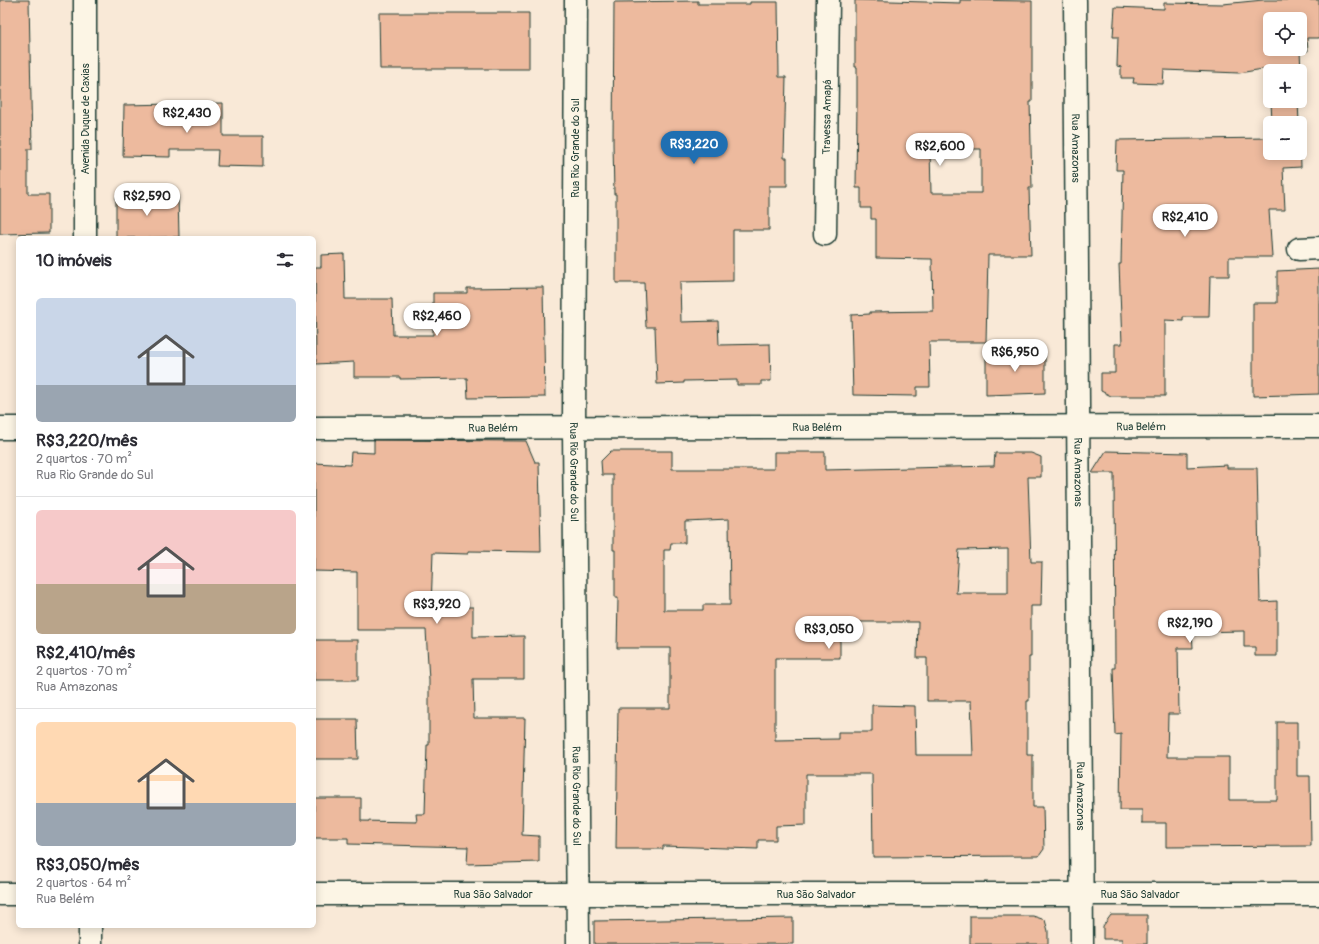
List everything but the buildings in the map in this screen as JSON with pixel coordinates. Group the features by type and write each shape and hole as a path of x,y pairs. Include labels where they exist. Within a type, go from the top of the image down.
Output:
{"street":[{"name":"Avenida Duque de Caxias","path":"85,0 85,236"},
{"name":"Rua Rio Grande do Sul","path":"576,0 574,427 578,944"},
{"name":"Travessa Amapá","path":"825,234 828,0"},
{"name":"Rua Amazonas","path":"1075,0 1082,944"},
{"name":"Rua Belém","path":"316,428 1319,426"},
{"path":"0,428 16,428"},
{"path":"0,894 16,894"},
{"name":"Rua São Salvador","path":"316,894 1319,894"},
{"path":"90,928 90,944"}]}
